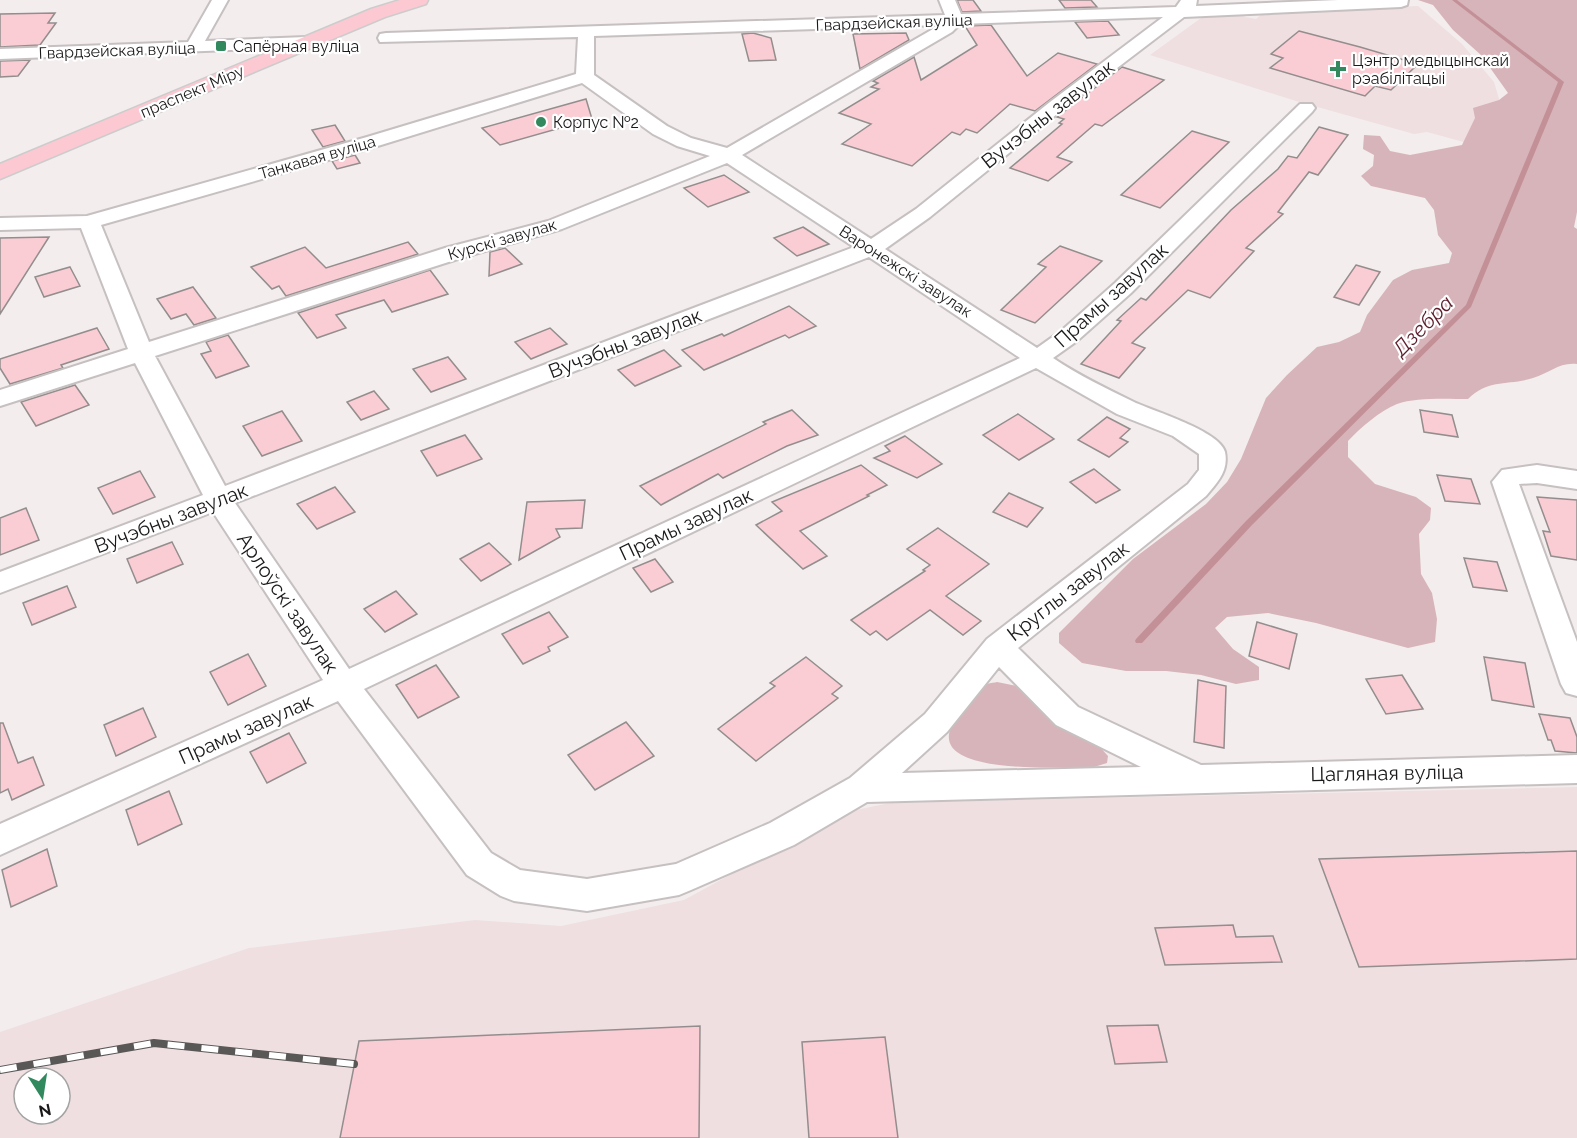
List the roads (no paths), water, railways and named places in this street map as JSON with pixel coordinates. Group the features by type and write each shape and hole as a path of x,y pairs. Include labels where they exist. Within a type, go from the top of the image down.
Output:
{"main road":[{"name":"праспект Міру","path":"0,158 272,44 370,0"},
{"name":"праспект Міру","path":"0,172 378,12 419,0"}],"street":[{"path":"194,47 220,0"},
{"path":"947,0 955,20"},
{"name":"Гвардзейская вуліца","path":"386,38 955,20 1184,6 1401,2"},
{"name":"Вучэбны завулак","path":"0,583 872,248 923,213 1184,6"},
{"name":"Курскі завулак","path":"0,399 453,253 555,225 729,155 935,35 955,20"},
{"path":"585,77 586,32"},
{"name":"Гвардзейская вуліца","path":"0,54 306,42"},
{"name":"Варонежскі завулак","path":"585,77 660,130 684,142 729,155 1056,371 1126,408 1182,430 1212,451 1212,471"},
{"name":"Танкавая вуліца","path":"0,224 88,222 374,141 585,77"},
{"name":"Прамы завулак","path":"0,840 343,685 1038,358 1069,336 1123,288 1306,108"},
{"name":"Арлоўскі завулак","path":"88,222 141,352 219,500 343,685 479,864 514,885 586,895 679,879 782,834 862,788"},
{"name":"Круглы завулак","path":"1197,778 1067,716 998,646 1197,490 1212,471"},
{"path":"1577,480 1537,474 1510,476 1505,482 1577,684"},
{"path":"862,788 936,723 998,646"},
{"name":"Цагляная вуліца","path":"862,788 1577,769"}],"waterway":[{"name":"Дзебра","path":"1139,641 1249,523 1469,306 1561,82 1454,0"}],"railway":[{"path":"0,1070 154,1043 354,1064"}],"place":[{"name":"Сапёрная вуліца","path":"221,46"},
{"name":"Цэнтр медыцынскай рэабілітацыі","path":"1338,69"},
{"name":"Корпус №2","path":"541,122"}]}
